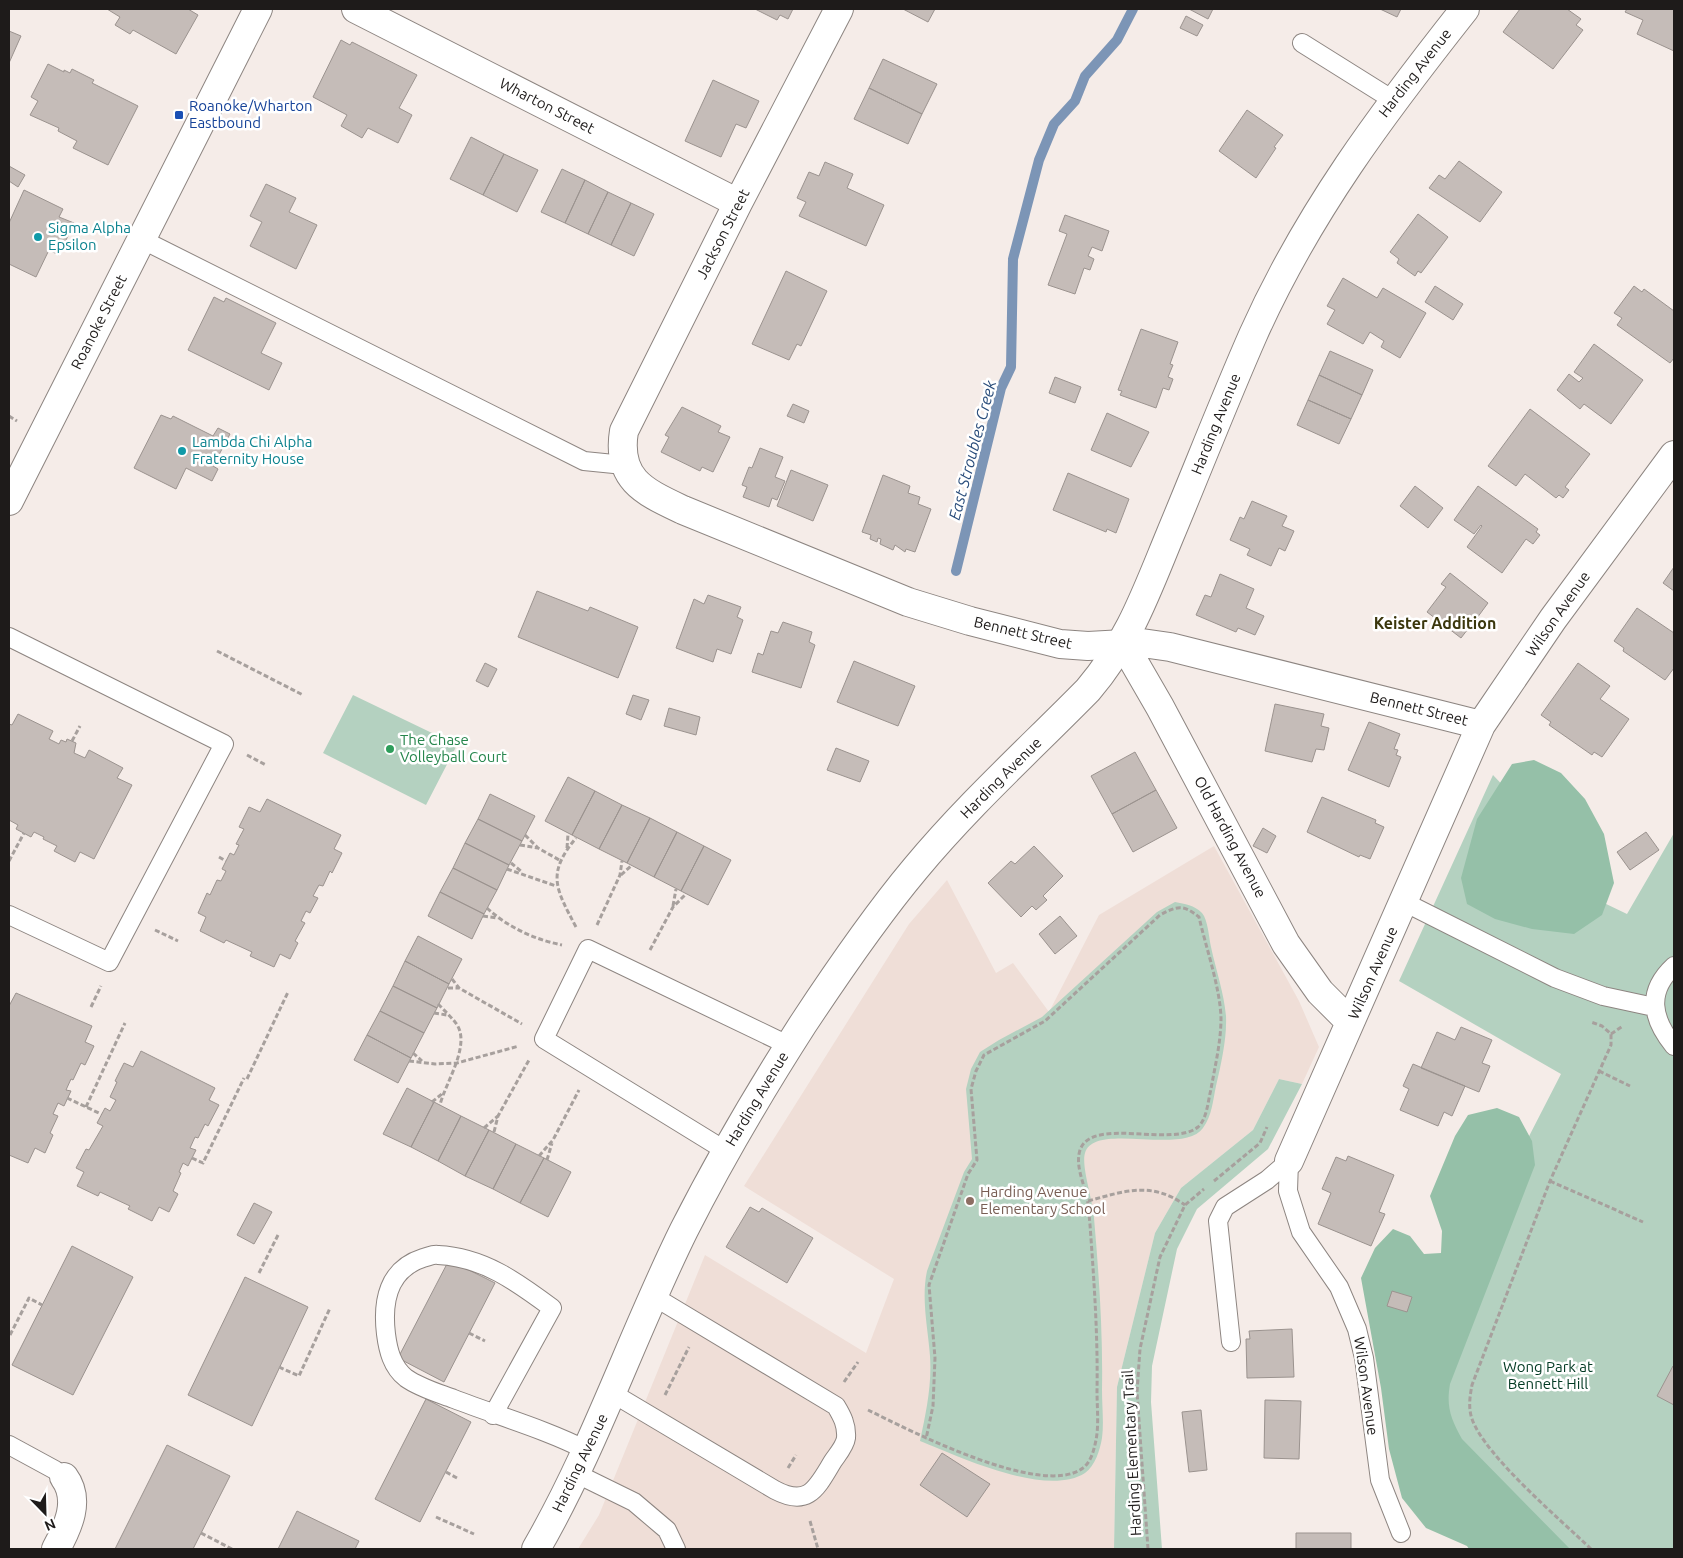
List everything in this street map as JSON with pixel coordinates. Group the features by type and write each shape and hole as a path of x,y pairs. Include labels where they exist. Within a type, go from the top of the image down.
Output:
{"street":[{"name":"Roanoke Street","path":"9,501 258,9"},
{"name":"Wharton Street","path":"356,9 738,204"},
{"name":"Jackson Street","path":"624,464 621,449 624,431 839,9"},
{"name":"Harding Avenue","path":"536,1549 582,1462 653,1296 684,1230 726,1152 790,1046 864,934 914,869 939,841 1088,690 1110,664 1123,643 1147,590 1254,334 1320,208 1393,100 1465,9"},
{"name":"Wilson Avenue","path":"1289,1161 1481,725 1553,619 1674,455"},
{"name":"Bennett Street","path":"624,464 634,482 648,493 666,502 908,602 970,621 1060,644 1088,646 1123,643 1170,647 1481,725"},
{"name":"Old Harding Avenue","path":"1123,643 1160,707 1286,944 1320,992 1350,1022"},
{"path":"56,1549 69,1521 72,1506 70,1487 64,1477"}],"lane":[{"path":"1302,43 1393,100"},
{"path":"141,239 584,461 624,464"},
{"path":"9,637 224,744 109,962 9,915"},
{"path":"1404,902 1556,978 1603,996 1654,1007"},
{"path":"726,1152 544,1039 588,950 790,1046"},
{"path":"1674,966 1666,974 1657,989 1654,1007 1660,1029 1674,1046"},
{"path":"1231,1342 1218,1221 1225,1207 1267,1180 1289,1161"},
{"name":"Wilson Avenue","path":"1289,1161 1288,1191 1301,1232 1339,1287 1357,1328 1364,1358 1380,1480 1401,1533"},
{"path":"493,1415 552,1308 519,1284 478,1261 436,1254 410,1262 396,1277 386,1294 384,1314 390,1358 405,1377 427,1389 493,1415 559,1436 582,1462 668,1530 676,1549"},
{"path":"612,1393 775,1490 796,1498 805,1496 815,1490 846,1440 843,1418 836,1406 653,1296"},
{"path":"9,1445 55,1470 64,1477"}],"path":[{"path":"217,651 303,695"},
{"path":"72,741 80,726"},
{"path":"240,752 266,765"},
{"path":"10,861 24,833"},
{"path":"567,849 568,834"},
{"path":"525,835 538,848 561,861"},
{"path":"566,909 556,886 556,876 567,849 576,838"},
{"path":"520,845 538,848"},
{"path":"219,857 226,860"},
{"path":"599,918 620,875 622,861"},
{"path":"511,862 525,874"},
{"path":"620,875 631,866"},
{"path":"507,869 556,886"},
{"path":"673,907 676,889"},
{"path":"653,945 673,907 686,894"},
{"path":"865,1409 926,1439 988,1462 1025,1473 1057,1476 1070,1474 1082,1469 1089,1462 1097,1438 1098,1361 1088,1200 1078,1163 1080,1150 1086,1140 1102,1134 1184,1134 1199,1126 1205,1114 1220,1037 1221,1016 1199,917 1190,909 1175,907 1160,915 1067,1003 1045,1021 984,1055 976,1071 971,1089 977,1160 968,1174 929,1285 935,1358 933,1406 926,1439"},
{"path":"487,908 498,918 544,942"},
{"path":"483,916 498,918"},
{"path":"150,927 178,940"},
{"path":"452,979 460,988 508,1014"},
{"path":"91,1007 104,980"},
{"path":"448,988 460,988"},
{"path":"192,1158 203,1163 288,992"},
{"path":"438,1004 456,1023 459,1031 460,1046 457,1063 443,1092 440,1105"},
{"path":"434,1013 448,1015"},
{"path":"86,1107 125,1023"},
{"path":"1591,1549 1509,1469 1477,1430 1471,1417 1469,1400 1472,1384 1550,1181 1611,1045 1611,1034"},
{"path":"409,1061 435,1064 457,1063 496,1052"},
{"path":"413,1053 422,1062"},
{"path":"1600,1071 1630,1086"},
{"path":"494,1132 498,1116 521,1072"},
{"path":"432,1102 443,1092"},
{"path":"67,1098 102,1114"},
{"path":"547,1160 553,1140 574,1101"},
{"path":"484,1128 498,1116"},
{"name":"Harding Elementary Trail","path":"1148,1549 1137,1392 1140,1349 1160,1257 1186,1205 1260,1143 1268,1125"},
{"path":"539,1156 553,1140"},
{"path":"1550,1181 1643,1222"},
{"path":"1088,1200 1130,1190 1151,1190 1166,1193 1186,1205"},
{"path":"259,1273 279,1233"},
{"path":"10,1335 29,1298 42,1305"},
{"path":"279,1367 299,1376 330,1308"},
{"path":"469,1333 485,1341"},
{"path":"673,1382 679,1364"},
{"path":"446,1472 457,1478"},
{"path":"436,1517 474,1534"},
{"path":"810,1522 817,1549"},
{"path":"201,1533 232,1549"}],"shaded area":[{"name":"Harding Avenue Elementary School","path":"1214,846 1299,1001 1319,1047 1302,1084 1279,1079 1253,1130 1181,1188 1155,1233 1117,1387 1114,1549 578,1549 599,1515 705,1255 866,1353 894,1279 744,1186 909,924 947,880 996,973 1013,963 1049,1012 1099,915"}],"green space":[{"name":"The Chase Volleyball Court","path":"353,695 457,745 426,805 323,753"},
{"path":"1534,760 1561,773 1585,799 1604,834 1614,883 1602,915 1574,934 1532,929 1495,919 1467,904 1461,878 1477,819 1512,764"},
{"name":"Wong Park at Bennett Hill","path":"1493,775 1568,854 1602,902 1627,914 1674,833 1674,1549 1544,1549 1393,1401 1561,1074 1399,981"},
{"path":"1175,902 1196,908 1206,920 1225,1007 1225,1042 1212,1108 1203,1128 1193,1136 1159,1140 1121,1138 1104,1140 1092,1144 1085,1153 1086,1175 1094,1218 1101,1326 1103,1426 1101,1443 1092,1466 1085,1473 1068,1479 1048,1481 1026,1478 979,1464 920,1441 930,1378 925,1282 927,1271 964,1172 972,1159 966,1089 971,1069 980,1052 1042,1017 1157,912"},
{"path":"1279,1079 1302,1084 1268,1149 1197,1209 1177,1249 1152,1366 1151,1402 1162,1549 1114,1549 1117,1387 1155,1233 1181,1188 1253,1130"},
{"path":"1497,1108 1519,1117 1532,1141 1535,1165 1450,1384 1449,1406 1452,1419 1462,1439 1570,1549 1469,1549 1467,1546 1426,1528 1402,1498 1389,1449 1381,1388 1361,1278 1375,1248 1393,1229 1410,1236 1424,1254 1441,1253 1442,1231 1430,1196 1455,1136 1468,1115"}],"building":[{"path":"107,9 188,9 198,15 176,54 133,30 130,34 115,25 120,17"},
{"path":"755,9 793,9 788,19 780,15 777,20"},
{"path":"903,9 935,9 928,22"},
{"path":"1189,9 1213,9 1208,19"},
{"path":"1380,9 1401,9 1397,17"},
{"path":"1520,9 1567,9 1581,19 1576,25 1583,30 1553,69 1503,32"},
{"path":"1627,9 1674,9 1674,51 1637,34 1643,20 1625,12"},
{"path":"1186,16 1203,25 1197,36 1180,28"},
{"path":"9,31 21,36 9,63"},
{"path":"341,40 350,45 352,42 417,75 399,108 412,115 398,143 368,128 362,138 341,126 347,115 313,97"},
{"path":"883,59 937,84 922,114 869,88"},
{"path":"48,64 64,72 64,70 70,73 72,69 94,80 92,83 138,106 108,165 73,148 77,141 58,131 59,128 30,115 38,101 31,97"},
{"path":"713,80 759,101 746,128 736,124 721,157 685,141"},
{"path":"869,88 922,114 908,144 854,119"},
{"path":"1247,110 1283,135 1256,178 1219,151"},
{"path":"471,137 504,154 483,195 450,179"},
{"path":"504,154 538,170 517,212 483,195"},
{"path":"1459,161 1502,192 1480,222 1429,188 1439,175 1445,179"},
{"path":"825,162 853,174 847,188 884,205 866,246 799,216 806,202 797,198 809,172 819,176"},
{"path":"9,166 25,175 18,187 9,181"},
{"path":"562,169 585,180 565,223 541,212"},
{"path":"585,180 608,192 588,234 565,223"},
{"path":"266,184 296,198 289,212 317,225 296,269 250,246 262,222 250,216"},
{"name":"Sigma Alpha Epsilon","path":"24,190 63,209 59,217 74,223 59,255 49,250 36,277 9,264 9,223"},
{"path":"608,192 631,203 611,245 588,234"},
{"path":"631,203 654,214 634,256 611,245"},
{"path":"1418,214 1448,237 1421,273 1418,271 1415,276 1397,263 1399,259 1390,252"},
{"path":"1065,215 1109,231 1102,251 1092,247 1088,256 1094,259 1090,270 1084,268 1075,294 1048,285 1067,234 1059,231"},
{"path":"786,271 827,291 801,346 797,344 789,360 752,344"},
{"path":"1343,278 1377,298 1383,288 1426,313 1400,358 1381,347 1384,341 1370,332 1363,344 1327,324 1335,310 1327,306"},
{"path":"1435,286 1463,304 1453,320 1425,302"},
{"path":"1634,286 1642,292 1644,289 1674,311 1674,358 1670,363 1617,325 1622,318 1614,313"},
{"path":"214,297 224,302 226,298 276,323 261,353 282,363 269,390 188,350"},
{"path":"1141,329 1178,342 1170,364 1173,365 1168,377 1173,379 1169,390 1163,388 1156,408 1120,395 1122,391 1118,390"},
{"path":"1594,344 1643,380 1611,424 1584,404 1580,409 1557,390 1569,374 1579,382 1583,378 1574,372"},
{"path":"1330,351 1373,370 1362,395 1319,375"},
{"path":"1319,375 1362,395 1351,419 1308,400"},
{"path":"1055,377 1081,387 1075,403 1049,393"},
{"path":"1308,400 1351,419 1339,444 1297,425"},
{"path":"793,404 809,411 804,423 787,416"},
{"path":"682,407 721,426 718,432 730,437 713,472 702,467 700,471 661,452 669,437 665,435"},
{"path":"1530,409 1590,454 1565,487 1569,490 1563,498 1559,495 1556,498 1525,474 1516,486 1488,466"},
{"path":"1107,413 1149,432 1131,467 1091,450"},
{"name":"Lambda Chi Alpha Fraternity House","path":"161,415 171,419 173,416 213,436 218,428 230,434 213,466 218,469 212,481 186,468 176,489 134,468"},
{"path":"760,448 783,457 775,477 785,481 777,500 772,498 769,507 743,497 747,487 742,485 749,467 752,468"},
{"path":"791,470 828,485 813,521 777,506"},
{"path":"1068,473 1129,499 1116,533 1107,529 1106,532 1053,510"},
{"path":"883,475 910,486 908,493 920,497 918,504 931,509 915,552 906,549 905,552 895,545 893,550 880,544 881,539 878,538 877,542 870,539 871,535 862,532"},
{"path":"1415,486 1443,508 1428,528 1400,506"},
{"path":"1478,486 1538,529 1536,532 1540,535 1533,544 1526,539 1502,573 1467,547 1482,526 1474,534 1454,520"},
{"path":"1252,501 1287,516 1282,526 1294,531 1285,551 1279,548 1271,566 1247,555 1250,549 1230,540 1240,517 1244,519"},
{"path":"1674,567 1674,591 1663,583"},
{"path":"1450,573 1488,603 1477,618 1481,621 1475,628 1471,625 1461,638 1427,612 1446,587 1441,584"},
{"path":"1220,574 1254,589 1246,608 1264,616 1255,635 1238,628 1236,632 1196,615 1205,595 1211,597"},
{"path":"537,591 588,611 590,607 638,627 618,678 518,637"},
{"path":"708,595 741,607 737,617 743,620 731,654 717,649 713,662 676,648 694,599 704,604"},
{"path":"1637,608 1674,633 1674,668 1665,680 1623,651 1624,648 1614,641"},
{"path":"783,622 812,632 809,642 815,645 801,688 752,672 758,653 763,655 771,631 778,633"},
{"path":"854,661 915,686 898,726 837,702"},
{"path":"485,663 497,669 488,687 476,681"},
{"path":"1578,663 1610,686 1600,699 1629,719 1602,757 1594,752 1592,755 1549,725 1551,722 1541,715"},
{"path":"633,695 649,700 641,720 626,714"},
{"path":"1275,704 1324,714 1321,726 1329,728 1324,750 1316,749 1312,762 1265,751"},
{"path":"669,708 700,717 696,735 664,726"},
{"path":"18,714 53,731 49,739 59,744 61,740 66,742 67,739 76,743 74,753 85,758 89,750 123,768 117,778 132,785 94,859 80,852 75,862 54,851 57,846 43,839 44,837 34,832 31,837 16,829 18,825 9,820 9,724 12,725"},
{"path":"1369,722 1400,734 1394,749 1398,750 1396,755 1401,757 1389,787 1348,770"},
{"path":"836,748 869,761 860,782 827,770"},
{"path":"1135,752 1156,790 1112,814 1091,776"},
{"path":"568,777 595,791 572,835 545,821"},
{"path":"1156,790 1177,828 1133,852 1112,814"},
{"path":"595,791 622,805 599,849 572,835"},
{"path":"490,794 535,816 522,841 478,819"},
{"path":"1322,797 1376,820 1375,823 1384,827 1370,859 1360,855 1359,857 1307,832"},
{"path":"267,799 341,835 334,849 342,853 332,873 330,871 323,886 319,885 313,896 318,898 310,913 306,911 301,921 305,923 295,941 298,943 290,959 280,954 274,967 250,956 252,952 226,940 224,943 200,931 206,917 198,913 207,893 210,895 217,880 221,881 226,871 222,869 230,853 234,855 239,845 236,844 244,829 239,827 249,807 260,812"},
{"path":"622,805 650,818 627,863 599,849"},
{"path":"650,818 677,832 654,877 627,863"},
{"path":"478,819 522,841 509,865 465,843"},
{"path":"1263,828 1276,836 1267,853 1253,846"},
{"path":"677,832 704,846 681,891 654,877"},
{"path":"1646,832 1659,850 1630,870 1617,852"},
{"path":"465,843 509,865 497,890 453,868"},
{"path":"704,846 731,860 708,905 681,891"},
{"path":"1034,846 1063,876 1043,896 1047,900 1036,910 1032,906 1021,917 988,883 1011,861 1015,864"},
{"path":"453,868 497,890 484,914 440,892"},
{"path":"440,892 484,914 472,939 428,916"},
{"path":"1060,916 1077,936 1055,954 1039,934"},
{"path":"418,936 462,959 449,984 405,961"},
{"path":"405,961 449,984 437,1008 393,986"},
{"path":"393,986 437,1008 424,1033 380,1011"},
{"path":"16,993 92,1026 85,1042 94,1046 85,1065 81,1063 73,1080 71,1079 66,1090 71,1091 64,1106 58,1103 53,1114 58,1116 50,1133 53,1135 45,1153 35,1148 28,1163 9,1155 9,1006"},
{"path":"380,1011 424,1033 411,1058 367,1035"},
{"path":"1461,1027 1492,1040 1482,1063 1490,1066 1479,1092 1421,1068 1437,1032 1455,1040"},
{"path":"367,1035 411,1058 398,1083 354,1060"},
{"path":"141,1051 215,1088 209,1100 219,1105 208,1126 205,1124 198,1138 195,1137 190,1148 196,1150 188,1166 183,1163 179,1172 181,1173 173,1191 178,1194 169,1212 159,1207 152,1221 128,1209 130,1206 100,1192 98,1196 77,1186 84,1172 76,1168 86,1149 89,1150 103,1126 97,1123 105,1108 110,1111 116,1100 110,1097 117,1082 115,1081 124,1063 133,1067"},
{"path":"1413,1064 1465,1086 1452,1116 1444,1112 1438,1126 1400,1110 1409,1089 1403,1086"},
{"path":"407,1088 434,1102 411,1147 383,1134"},
{"path":"434,1102 461,1116 438,1161 411,1147"},
{"path":"461,1116 489,1130 465,1176 438,1161"},
{"path":"489,1130 516,1144 493,1189 465,1176"},
{"path":"516,1144 544,1158 520,1203 493,1189"},
{"path":"1348,1156 1394,1175 1379,1212 1385,1214 1371,1246 1318,1224 1331,1193 1322,1189 1336,1157 1346,1161"},
{"path":"544,1158 571,1172 548,1217 520,1203"},
{"path":"254,1203 272,1212 254,1244 237,1235"},
{"path":"750,1207 759,1212 762,1208 813,1238 787,1283 726,1247"},
{"path":"72,1246 133,1277 73,1395 12,1365"},
{"path":"449,1260 495,1283 444,1382 398,1358"},
{"path":"245,1277 308,1307 252,1426 188,1395"},
{"path":"1392,1291 1412,1297 1407,1312 1387,1306"},
{"path":"1292,1329 1294,1377 1247,1378 1246,1339 1250,1339 1249,1331"},
{"path":"1674,1367 1674,1405 1657,1396"},
{"path":"426,1399 471,1422 420,1522 375,1499"},
{"path":"1265,1400 1301,1401 1299,1459 1264,1458"},
{"path":"1201,1410 1207,1470 1189,1472 1182,1412"},
{"path":"167,1445 230,1476 193,1549 115,1549"},
{"path":"942,1453 990,1484 967,1517 920,1485"},
{"path":"297,1511 359,1541 355,1549 278,1549"},
{"path":"1296,1533 1351,1533 1351,1549 1296,1549"}],"waterway":[{"name":"East Stroubles Creek","path":"956,571 1001,388 1011,367 1013,259 1039,160 1054,124 1075,101 1085,76 1117,40 1133,9"}],"place":[{"name":"Roanoke/Wharton Eastbound","path":"179,115"},
{"name":"Sigma Alpha Epsilon","path":"38,237"},
{"name":"Lambda Chi Alpha Fraternity House","path":"182,451"},
{"name":"The Chase Volleyball Court","path":"390,749"},
{"name":"Harding Avenue Elementary School","path":"970,1201"}],"district":[{"name":"Keister Addition","path":"1435,623"}]}
